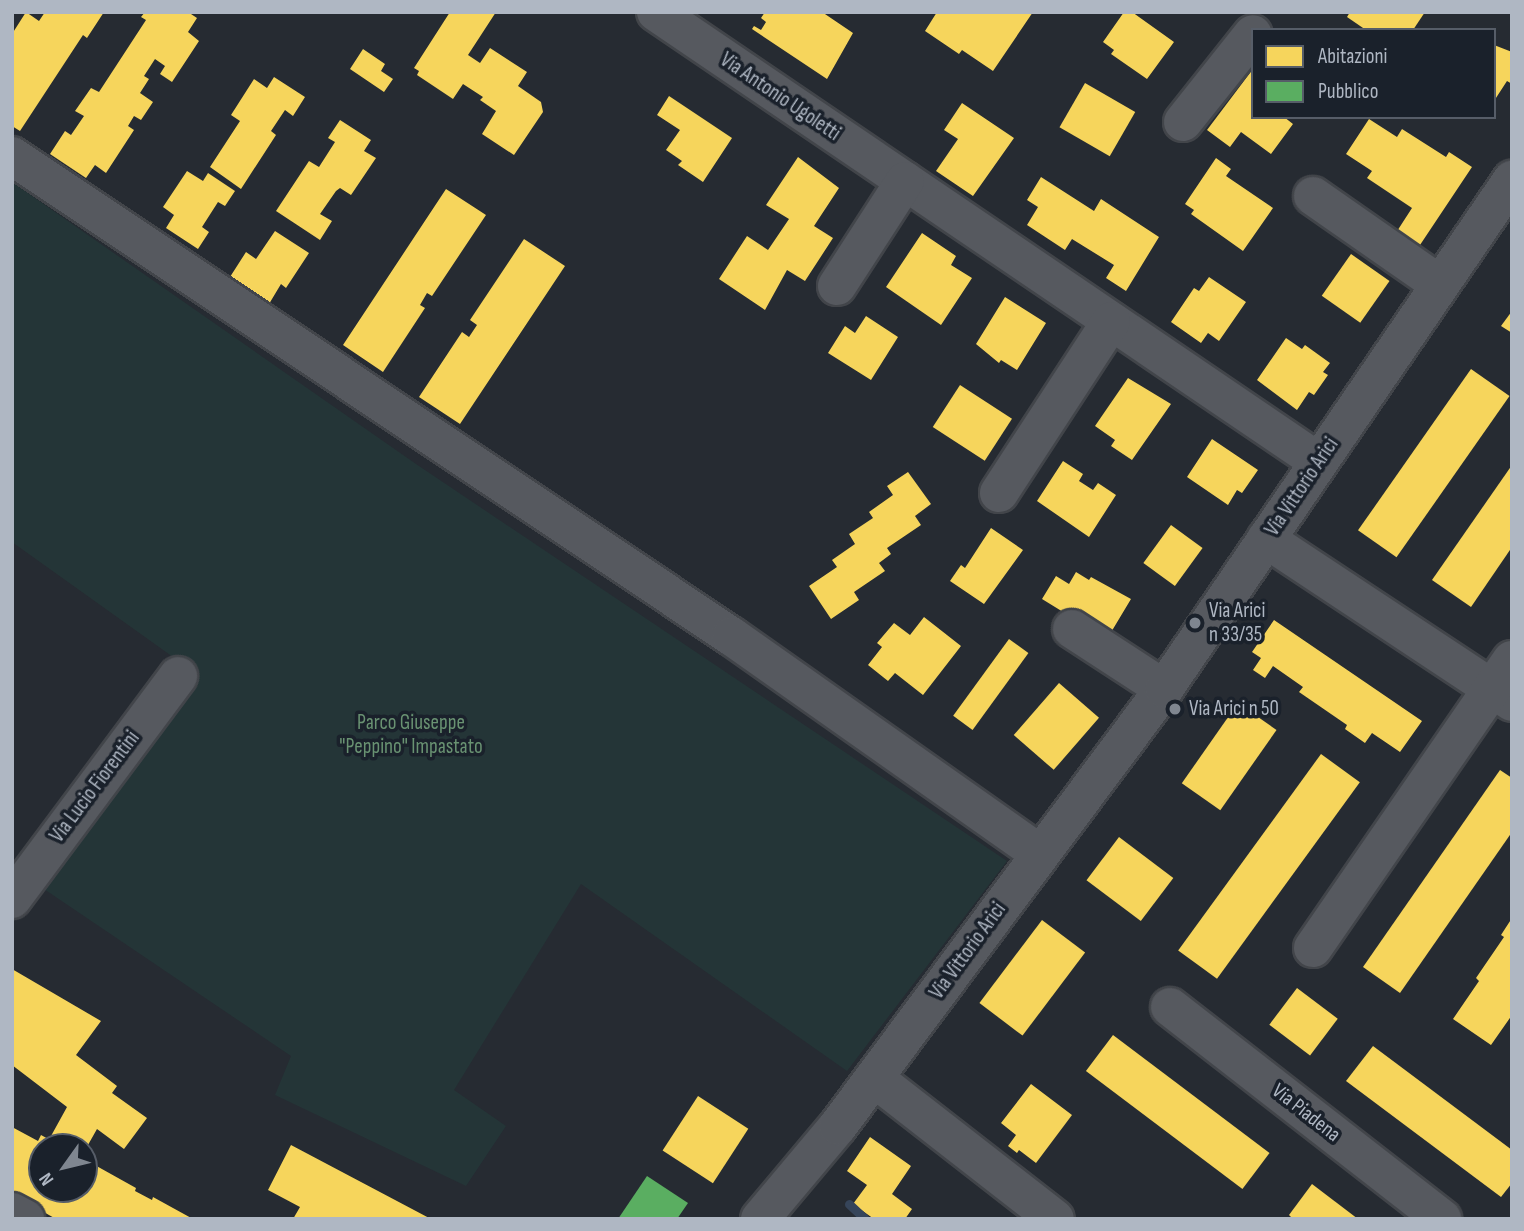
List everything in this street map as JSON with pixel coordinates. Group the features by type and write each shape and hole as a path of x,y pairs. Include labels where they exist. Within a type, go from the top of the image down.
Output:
{"street":[{"name":"Via Antonio Ugoletti","path":"656,12 1319,462"},
{"path":"1258,28 1270,12"},
{"path":"1183,122 1251,37"},
{"path":"12,156 731,636 1040,854"},
{"name":"Via Vittorio Arici","path":"760,1219 838,1126 1164,689 1512,180"},
{"path":"837,286 905,181"},
{"path":"1313,195 1439,284"},
{"path":"999,493 1111,321"},
{"path":"1266,539 1505,683 1313,948"},
{"path":"1072,629 1164,689"},
{"name":"Via Lucio Fiorentini","path":"12,899 178,676"},
{"name":"Via Piadena","path":"1170,1007 1442,1219"},
{"path":"874,1078 1055,1219"},
{"path":"12,1212 25,1219"}],"green space":[{"name":"Parco Giuseppe \"Peppino\" Impastato","path":"12,182 416,464 1007,861 847,1071 581,884 454,1090 506,1126 466,1186 275,1095 291,1056 41,887 194,672 12,542"}],"building: Abitazioni":[{"path":"26,12 39,21 45,12 104,12 87,38 83,35 20,131 12,126 12,34"},
{"path":"145,12 188,12 197,18 188,32 199,41 172,82 160,74 165,66 155,59 144,76 149,79 140,93 153,102 141,120 134,116 128,126 134,130 106,173 95,165 86,178 50,154 65,131 71,135 84,116 75,111 91,88 99,92 146,20 141,17"},
{"path":"450,12 496,12 468,55 480,63 490,48 527,72 518,86 541,102 543,112 514,155 482,134 496,111 480,100 483,97 463,84 453,99 417,75 419,71 414,68"},
{"path":"765,12 822,12 853,33 827,79 752,29 754,26 761,30 766,22 761,18"},
{"path":"937,12 1033,12 993,71 962,50 959,54 925,31"},
{"path":"1124,12 1132,12 1174,42 1147,79 1111,54 1114,50 1103,42"},
{"path":"1350,12 1425,12 1414,28 1363,28 1347,17"},
{"path":"1496,46 1512,52 1512,84 1507,81 1496,98"},
{"path":"363,49 385,64 381,71 393,79 384,92 350,69"},
{"path":"1251,72 1251,119 1287,119 1293,124 1271,154 1241,132 1230,147 1207,130"},
{"path":"274,77 305,97 293,116 285,110 271,131 276,135 241,189 210,167 240,121 231,115 254,79 267,88"},
{"path":"1085,83 1135,112 1110,156 1060,127"},
{"path":"669,96 732,138 703,182 678,165 682,161 666,150 680,130 657,115"},
{"path":"962,103 1014,138 973,196 936,171 958,139 944,130"},
{"path":"1369,119 1397,137 1402,129 1446,157 1449,152 1472,167 1412,257 1390,242 1412,208 1367,178 1372,171 1346,154"},
{"path":"340,120 371,140 364,151 376,158 351,195 340,188 320,214 332,221 320,240 276,211 309,161 319,167 335,142 328,138"},
{"path":"798,157 839,188 814,226 833,238 805,281 787,270 765,310 719,279 747,236 768,250 789,219 766,205"},
{"path":"1216,158 1231,169 1226,176 1273,208 1243,251 1191,214 1194,210 1185,204"},
{"path":"187,171 203,181 208,173 235,191 225,206 218,202 202,227 209,232 198,249 166,228 174,215 163,207"},
{"path":"1041,177 1094,211 1101,199 1159,237 1126,291 1106,278 1114,265 1072,239 1065,250 1027,225 1038,207 1027,200"},
{"path":"446,189 486,215 432,296 427,293 420,305 425,308 383,372 343,345"},
{"path":"275,231 309,253 286,288 281,284 269,304 230,277 246,252 256,259"},
{"path":"922,233 956,256 951,265 972,278 941,325 886,287"},
{"path":"524,239 565,266 460,424 419,397 462,332 469,337 477,325 470,320"},
{"path":"1351,254 1390,281 1360,323 1322,296"},
{"path":"1209,277 1246,302 1219,341 1208,333 1201,343 1171,322 1194,288 1199,291"},
{"path":"1005,297 1046,323 1017,370 1001,360 999,363 976,344"},
{"path":"1512,311 1512,333 1501,326"},
{"path":"866,316 898,337 871,380 828,353 845,326 855,333"},
{"path":"1286,338 1302,349 1305,345 1330,363 1323,372 1328,375 1314,395 1309,392 1297,410 1257,380"},
{"path":"1471,369 1510,396 1397,557 1358,530"},
{"path":"1128,378 1171,404 1132,460 1111,446 1115,440 1095,426"},
{"path":"960,385 1012,419 985,461 933,427"},
{"path":"1212,439 1258,470 1242,493 1237,490 1228,505 1187,477"},
{"path":"1063,461 1083,474 1079,481 1093,490 1098,483 1116,495 1089,537 1037,501"},
{"path":"1512,465 1512,547 1471,607 1432,580"},
{"path":"908,472 931,504 915,516 921,525 887,548 891,554 879,563 885,571 854,592 859,600 831,619 809,586 837,567 832,560 855,544 849,534 873,518 869,512 893,495 887,486"},
{"path":"1171,525 1203,548 1175,586 1143,563"},
{"path":"991,528 1023,550 984,604 950,581 961,565 965,568"},
{"path":"1076,572 1089,580 1091,577 1131,599 1107,639 1042,599 1056,576 1069,584"},
{"path":"924,617 961,646 923,695 895,673 888,681 868,665 882,647 877,643 894,623 910,635"},
{"path":"1274,620 1422,721 1400,752 1372,733 1365,743 1345,729 1347,725 1299,692 1303,687 1273,666 1265,678 1253,670 1261,658 1252,652"},
{"path":"1009,639 1028,653 973,730 953,716"},
{"path":"1059,683 1099,718 1054,770 1014,735"},
{"path":"1238,703 1277,730 1220,810 1182,783"},
{"path":"1321,754 1360,782 1217,979 1178,951"},
{"path":"1500,770 1512,778 1512,832 1400,993 1363,967"},
{"path":"1119,837 1173,878 1141,921 1087,880"},
{"path":"1512,918 1512,1015 1491,1045 1453,1019 1479,981 1476,978 1504,937 1501,935"},
{"path":"1042,920 1085,952 1023,1036 979,1003"},
{"path":"12,969 101,1021 76,1055 117,1086 112,1093 147,1118 124,1149 97,1129 95,1133 53,1133 67,1107 12,1065"},
{"path":"1297,988 1338,1019 1310,1055 1269,1025"},
{"path":"1113,1035 1270,1153 1242,1189 1086,1071"},
{"path":"1373,1046 1512,1150 1512,1183 1501,1197 1346,1081"},
{"path":"1031,1084 1072,1115 1036,1163 1019,1150 1017,1153 1008,1146 1016,1135 1001,1123"},
{"path":"698,1096 748,1129 713,1183 663,1151"},
{"path":"12,1127 28,1136 28,1203 98,1203 98,1167 136,1188 135,1191 152,1200 153,1197 193,1219 56,1219 12,1194"},
{"path":"870,1137 911,1166 892,1194 912,1209 905,1219 874,1219 853,1204 867,1185 847,1171"},
{"path":"291,1145 431,1219 293,1219 300,1207 268,1190"},
{"path":"1312,1184 1358,1219 1293,1219 1289,1215"}],"building: Pubblico":[{"path":"647,1176 688,1203 677,1219 618,1219"}],"waterway":[{"path":"849,1204 865,1219"}],"place":[{"name":"Via Arici n 33/35","path":"1195,623"},
{"name":"Via Arici n 50","path":"1175,709"}]}
